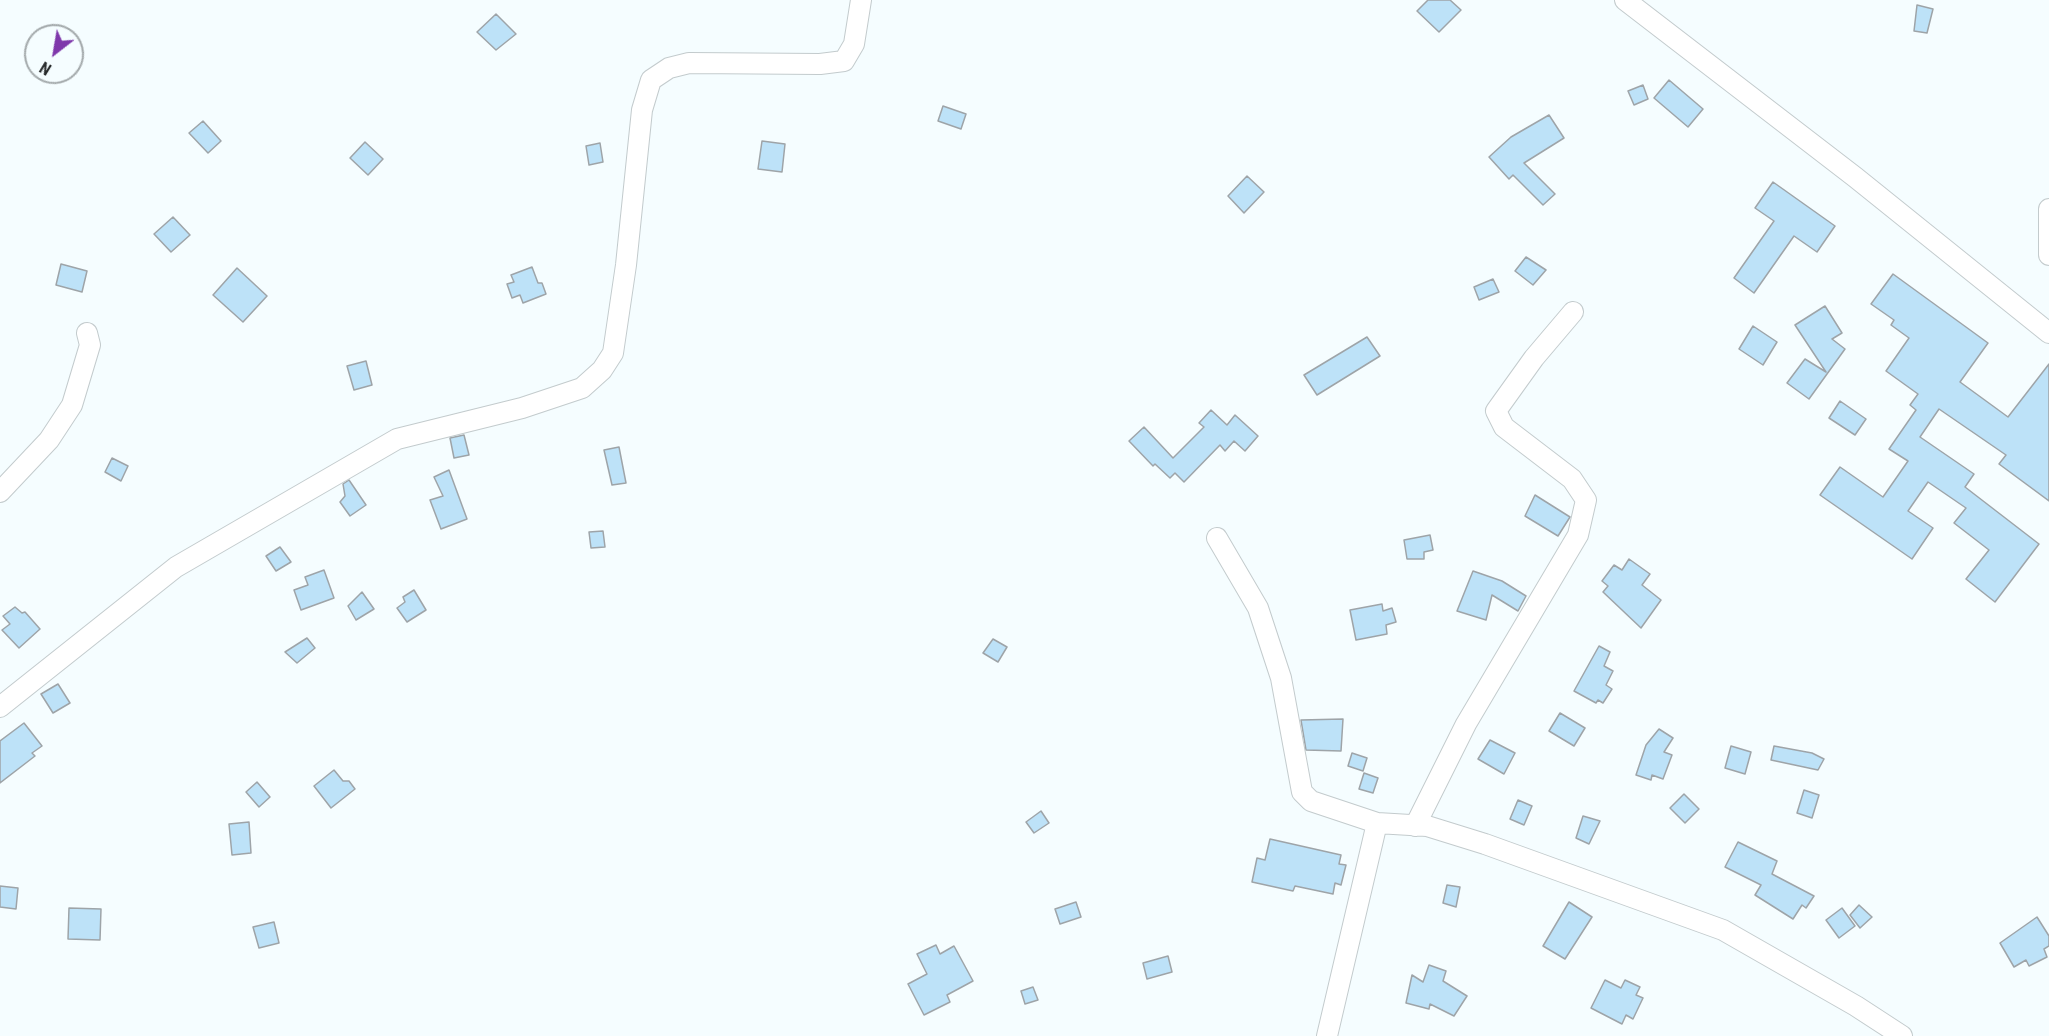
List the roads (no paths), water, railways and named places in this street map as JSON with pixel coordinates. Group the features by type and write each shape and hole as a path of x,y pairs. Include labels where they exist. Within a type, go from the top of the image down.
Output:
{"street":[{"path":"0,707 176,567 397,439 522,408 582,388 602,370 613,353 626,265 642,110 651,80 669,68 689,63 820,64 844,62 854,44 861,0"},
{"path":"1625,0 1846,170 2048,331"},
{"path":"2049,209 2049,255"},
{"path":"1415,826 1466,724 1578,535 1586,500 1572,478 1504,427 1496,411 1534,358 1573,312"},
{"path":"0,492 49,440 72,405 90,345 87,333"},
{"path":"1217,538 1258,608 1281,678 1302,792 1311,801 1377,823 1427,826 1485,844 1723,930 1856,1006 1902,1036"},
{"path":"1327,1036 1377,823"}]}
